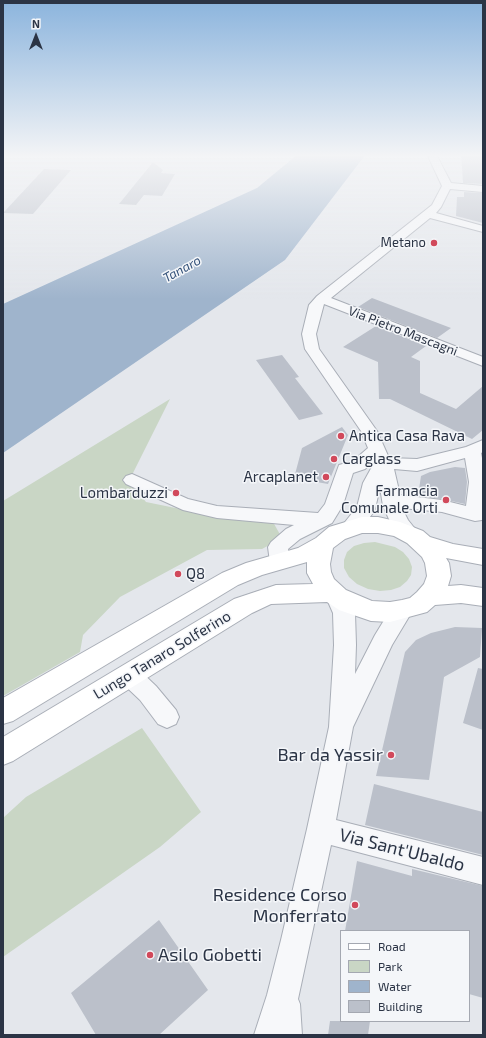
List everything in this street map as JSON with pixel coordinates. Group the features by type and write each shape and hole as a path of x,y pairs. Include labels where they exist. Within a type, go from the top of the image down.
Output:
{"main road":[{"path":"417,539 435,559 439,572 437,584 430,596 418,605 402,610 384,612 365,609 348,603 335,595 323,581 318,568 321,533 333,535 351,527 378,525 395,528 417,539 453,552 483,557"},
{"name":"Lungo Tanaro Solferino","path":"3,712 230,579 254,569 306,554 321,533"},
{"name":"Lungo Tanaro Solferino","path":"3,752 232,612 265,597 288,593 335,595"},
{"path":"430,596 455,594 483,597"}],"street":[{"path":"417,539 397,518 390,500 388,478 369,431 312,349 309,334 316,305 429,214 438,202"},
{"path":"429,214 483,229"},
{"name":"Via Pietro Mascagni","path":"322,299 483,362"},
{"path":"132,480 183,504 210,510 258,517 321,533 325,518 334,505 345,470 380,456 418,465 479,449 475,515 442,506 390,500"},
{"path":"351,527 366,509 380,456"},
{"path":"270,1035 283,996 321,829 341,727 345,645 344,614 335,595"},
{"path":"341,727 383,641 402,610"},
{"path":"129,675 148,693 167,717"},
{"name":"Via Sant'Ubaldo","path":"321,829 483,871"},
{"path":"283,996 286,1035"}],"green space":[{"path":"170,399 129,481 146,502 200,513 273,522 282,538 262,549 207,550 120,597 83,635 80,652 3,696 3,501"},
{"path":"375,542 395,547 403,552 409,559 412,567 411,575 400,587 380,591 368,589 357,584 349,577 344,568 344,560 347,552 354,546"},
{"path":"142,728 201,812 160,847 3,957 3,818 26,797"}],"water":[{"name":"Tanaro","path":"225,202 329,202 285,260 3,453 3,304"}],"building":[{"path":"13,202 43,202 33,214 3,213"},
{"path":"120,202 138,202 136,205 119,204"},
{"path":"457,202 483,202 483,223 456,216"},
{"path":"372,298 451,328 437,338 358,307"},
{"path":"376,326 426,346 411,357 420,361 420,393 456,409 483,386 483,430 472,439 390,399 379,399 378,362 343,347"},
{"path":"282,355 299,377 295,378 323,414 299,420 256,360"},
{"path":"342,427 348,435 328,484 294,478 302,448"},
{"path":"455,467 465,468 467,482 465,504 418,496 421,476 430,472"},
{"path":"455,627 482,628 480,657 444,677 429,780 376,776 405,652 416,640 431,633"},
{"path":"478,668 483,669 483,730 463,723"},
{"path":"374,784 483,812 483,855 365,825"},
{"path":"357,861 412,876 412,869 483,886 483,998 470,994 470,930 345,930"},
{"name":"Asilo Gobetti","path":"159,920 208,990 159,1035 96,1035 71,993"},
{"path":"330,1021 370,1022 368,1035 328,1035"}],"place":[{"name":"Metano","path":"434,243"},
{"name":"Antica Casa Rava","path":"341,436"},
{"name":"Carglass","path":"334,459"},
{"name":"Arcaplanet","path":"326,477"},
{"name":"Lombarduzzi","path":"176,493"},
{"name":"Farmacia Comunale Orti","path":"446,500"},
{"name":"Q8","path":"178,574"},
{"name":"Bar da Yassir","path":"391,755"},
{"name":"Residence Corso Monferrato","path":"355,905"},
{"name":"Asilo Gobetti","path":"150,955"}]}
